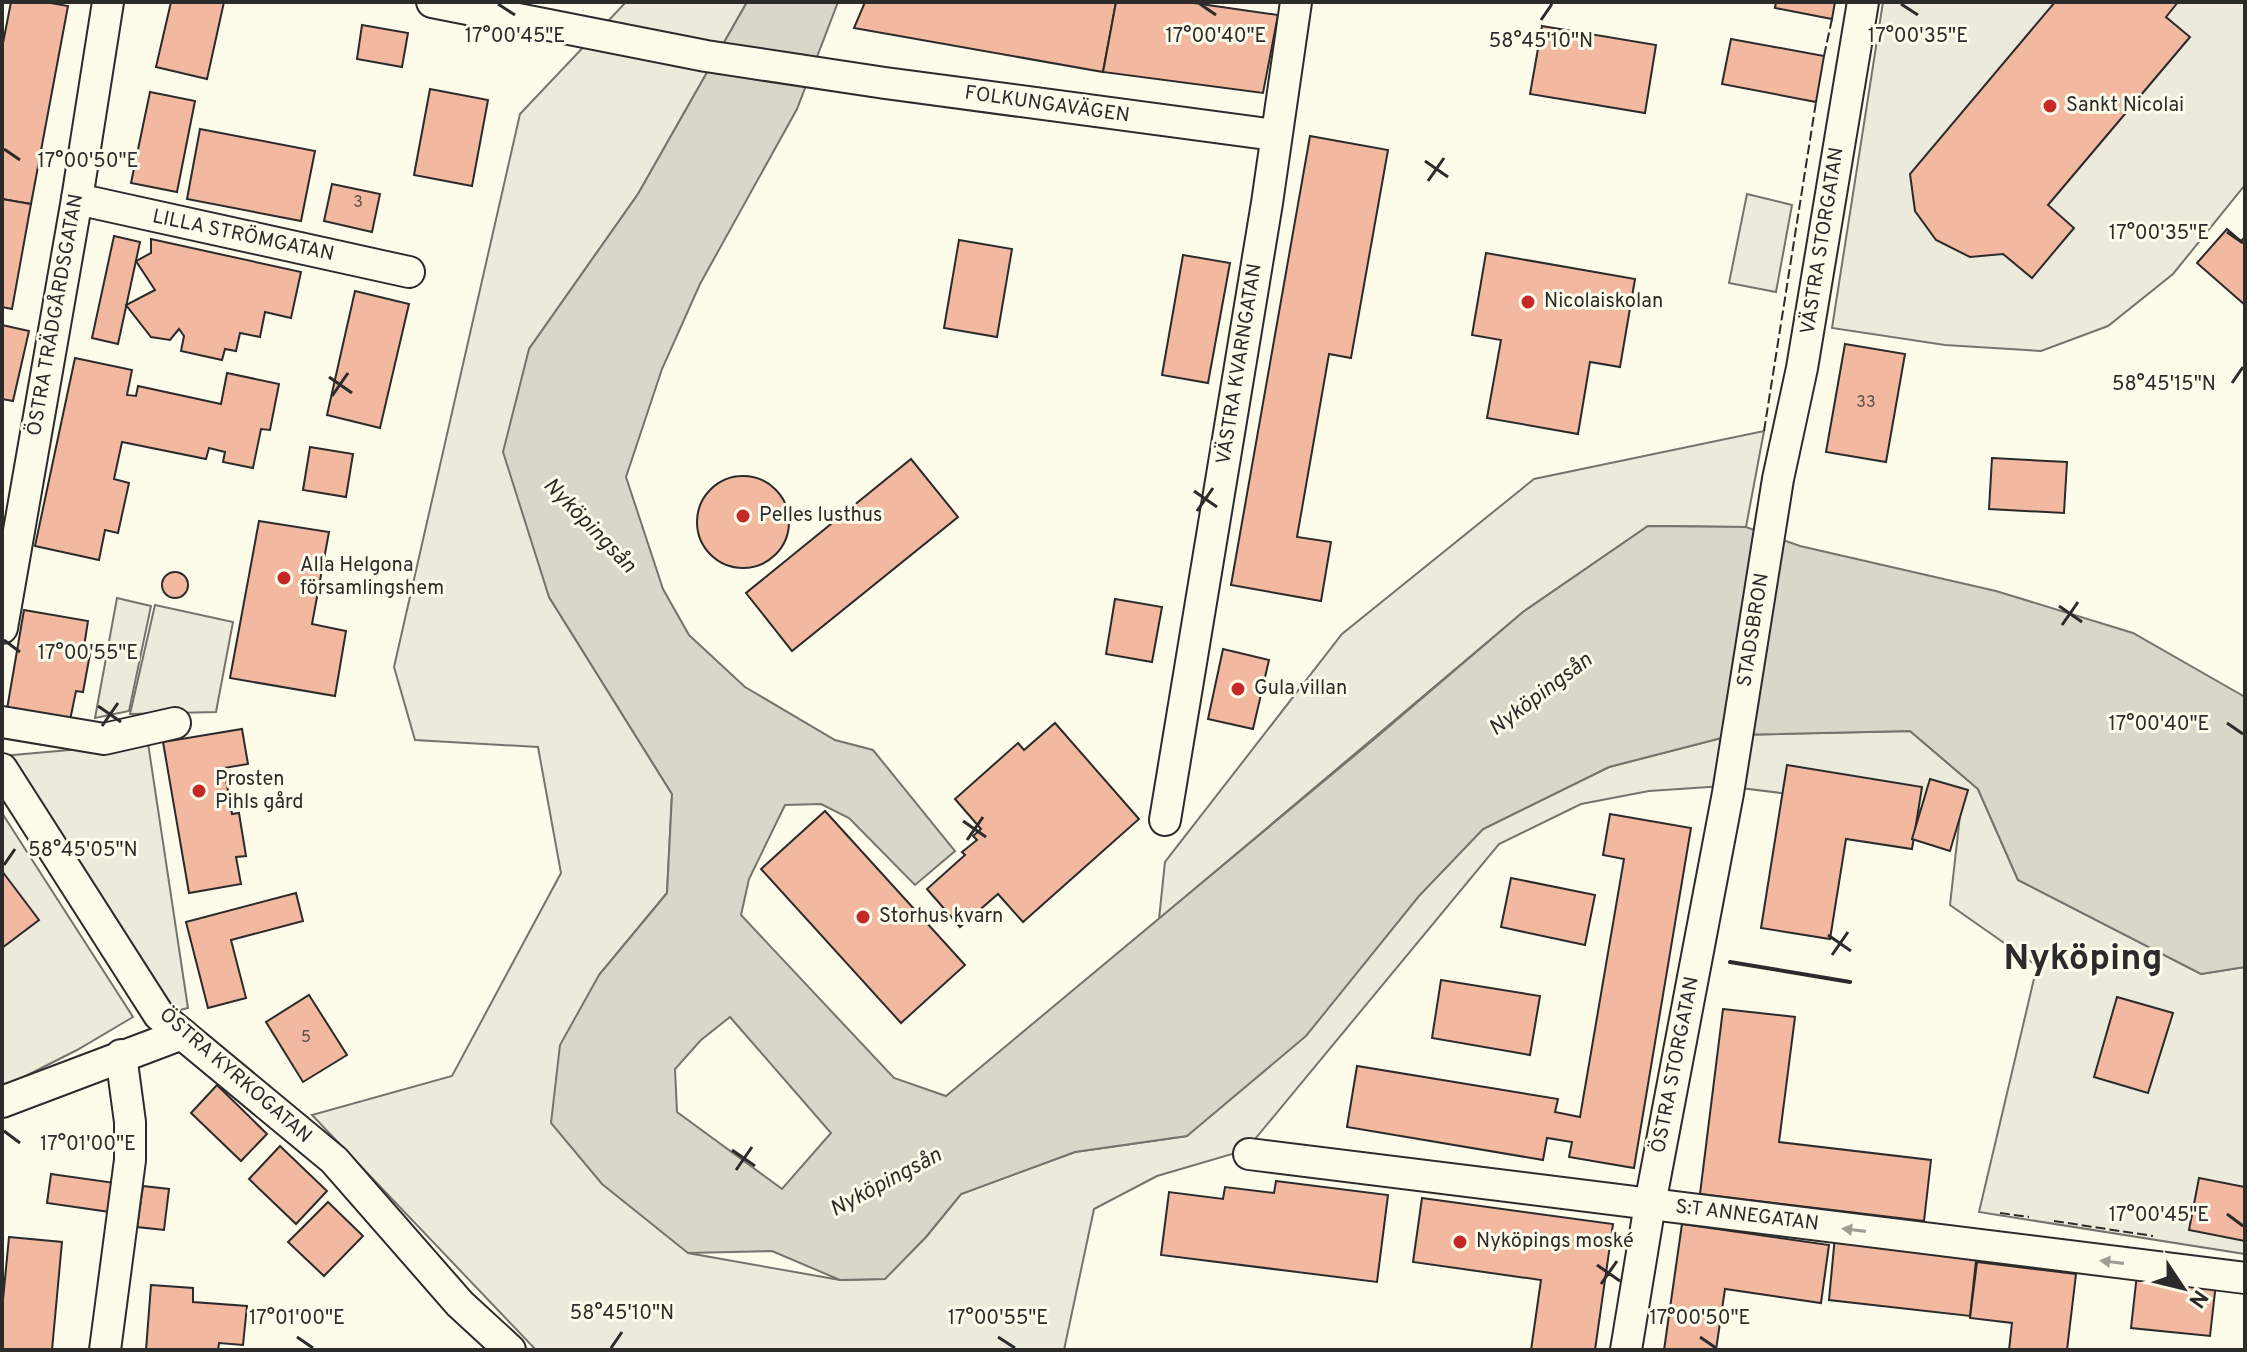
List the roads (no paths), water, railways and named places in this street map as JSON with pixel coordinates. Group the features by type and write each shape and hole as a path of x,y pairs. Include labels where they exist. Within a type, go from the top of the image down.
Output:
{"street":[{"name":"ÖSTRA TRÄDGÅRDSGATAN","path":"2,628 108,2"},
{"name":"FOLKUNGAVÄGEN","path":"432,2 706,56 819,74 1275,135"},
{"name":"VÄSTRA KVARNGATAN","path":"1165,820 1267,203 1296,2"},
{"name":"VÄSTRA STORGATAN","path":"1778,479 1802,368 1863,2"},
{"name":"LILLA STRÖMGATAN","path":"77,199 409,272"},
{"name":"STADSBRON","path":"1730,781 1778,479"},
{"path":"2,722 104,739 175,723"},
{"name":"ÖSTRA KYRKOGATAN","path":"2,769 159,1015 334,1160 460,1304 510,1350"},
{"name":"ÖSTRA STORGATAN","path":"1626,1350 1650,1204 1730,781"},
{"path":"2,1102 182,1034"},
{"path":"105,1350 130,1160 130,1122 121,1055"},
{"name":"S:T ANNEGATAN","path":"1249,1154 2245,1278"}],"water":[{"name":"Nyköpingsån","path":"747,2 838,2 797,109 700,284 662,369 626,477 663,589 689,635 745,687 835,740 873,750 955,851 915,885 849,818 821,804 785,805 749,879 741,915 894,1078 946,1096 1523,612 1648,526 1746,527 1800,546 1996,591 2133,633 2245,697 2245,967 2201,974 2018,880 1978,789 1910,731 1733,735 1609,767 1483,829 1419,896 1306,1036 1187,1136 1075,1152 961,1194 926,1237 885,1279 840,1280 772,1251 688,1253 602,1184 551,1123 560,1045 599,975 667,893 672,794 549,597 503,452 529,349 638,194","holes":["730,1017 831,1133 782,1189 677,1112 675,1069 701,1040"]}],"place":[{"name":"Sankt Nicolai","path":"2050,106"},
{"name":"Nicolaiskolan","path":"1528,302"},
{"name":"Pelles lusthus","path":"743,516"},
{"name":"Alla Helgona församlingshem","path":"284,578"},
{"name":"Gula villan","path":"1238,689"},
{"name":"Prosten Pihls gård","path":"199,791"},
{"name":"Storhus kvarn","path":"863,917"},
{"name":"Nyköpings moské","path":"1460,1242"}],"district":[{"name":"Nyköping","path":"2083,960"}]}
